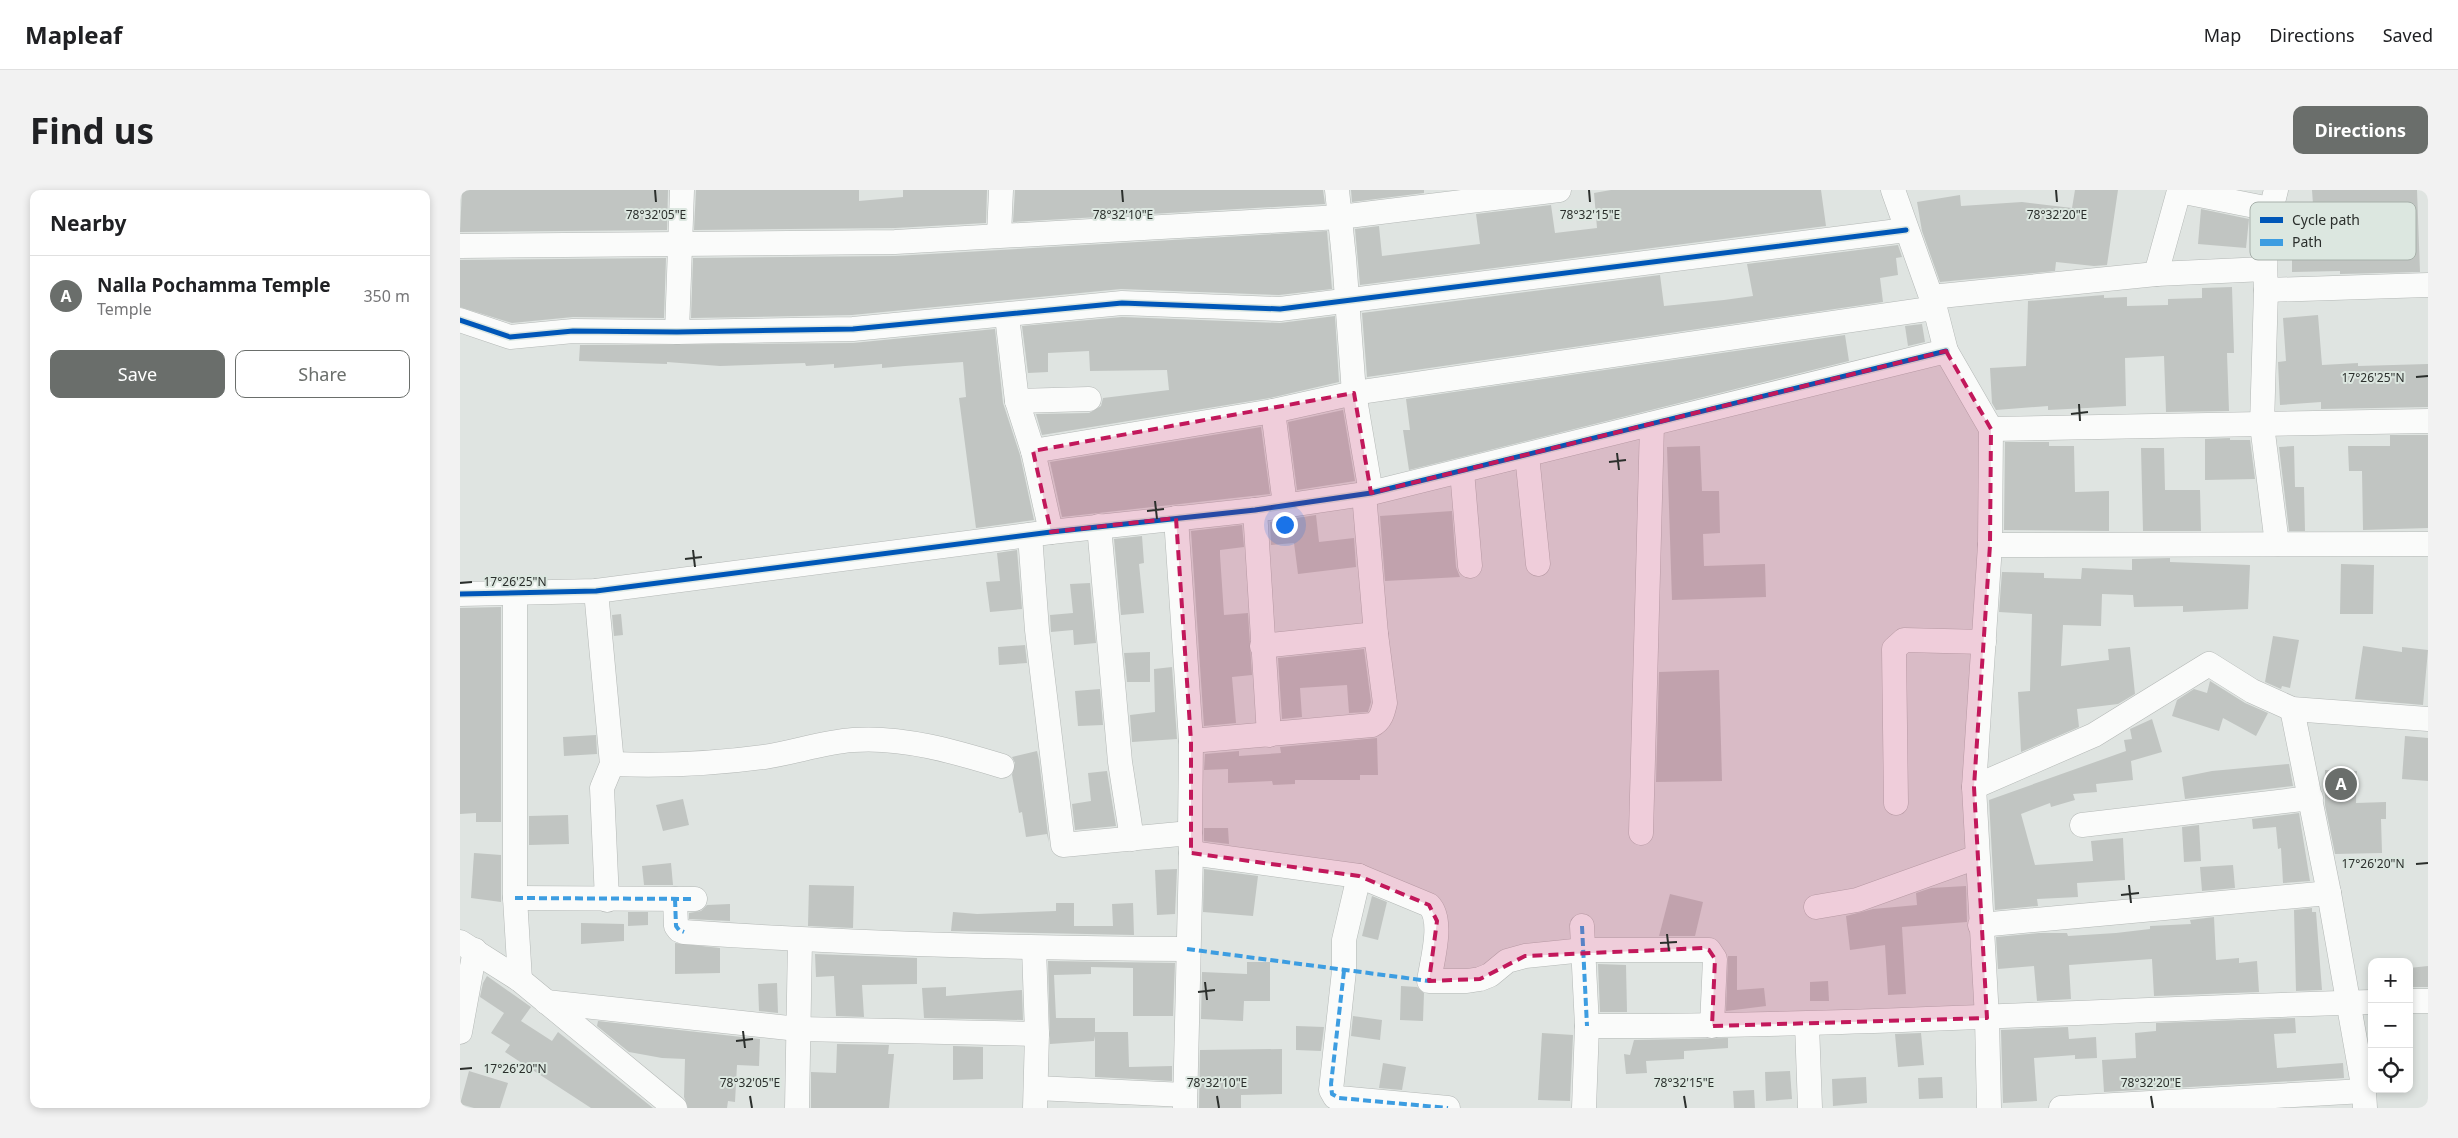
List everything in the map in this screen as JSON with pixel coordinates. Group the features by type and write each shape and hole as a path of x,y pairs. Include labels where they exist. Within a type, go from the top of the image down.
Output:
{"street":[{"path":"677,332 682,190"},
{"path":"999,236 1001,190"},
{"path":"1191,741 1269,735 1376,723 1383,714 1386,703 1376,634 1367,494 1354,393 1340,218 1336,190"},
{"path":"460,246 895,242 1340,218 1559,190"},
{"path":"1894,190 1906,230 1933,303 1946,351 1991,429 1990,545 1974,787 1989,1108"},
{"path":"2156,274 2179,190 2273,200"},
{"path":"460,320 510,337 573,331 677,332 853,329 1007,316 1122,303 1280,309 1906,230"},
{"path":"2267,260 2262,425 2277,544"},
{"path":"1034,451 1273,410 1354,393 1933,303 2156,274 2428,286"},
{"path":"1007,316 1018,401 1034,451 1040,534 1037,630 1063,845 1132,839 1191,843 1358,876 1428,905 1434,910 1437,921 1430,981 1456,982 1480,979 1490,975 1497,968 1514,959 1584,950 1709,950 1715,959 1712,1026"},
{"path":"460,594 596,591 1099,526 1254,510 1367,494 1946,351"},
{"path":"1018,401 1089,399"},
{"path":"1273,410 1285,505"},
{"path":"1991,429 2428,421"},
{"path":"1641,833 1652,424"},
{"path":"1527,455 1538,564"},
{"path":"1462,470 1470,566"},
{"path":"1254,510 1269,735"},
{"path":"1034,948 1037,1034 1036,1098 1185,1101 1187,948 1191,843 1191,741 1176,518"},
{"path":"1099,526 1120,762 1132,839"},
{"path":"1990,545 2428,544"},
{"path":"596,591 612,764 602,788 607,900"},
{"path":"515,594 514,898 520,980"},
{"path":"1262,646 1376,634"},
{"path":"1896,803 1894,649 1904,640 1984,642"},
{"path":"1974,787 2094,735 2209,664 2252,690 2292,709 2428,719"},
{"path":"2061,1108 2364,1100 2329,893 2292,709"},
{"path":"612,764 676,766 764,757 852,740 874,740 913,744 1002,766"},
{"path":"2082,825 2311,798"},
{"path":"1816,907 1857,900 1977,857"},
{"path":"1358,876 1344,940 1344,971 1331,1090 1335,1097 1382,1105 1448,1108"},
{"path":"1980,925 2329,893"},
{"path":"514,898 685,899 676,926 679,930 800,940 1034,948 1187,948"},
{"path":"1582,926 1587,1026 1584,1108"},
{"path":"797,1108 800,940"},
{"path":"460,1032 467,946 520,980 675,1108"},
{"path":"2413,1001 2428,1001"},
{"path":"546,1002 798,1029 1037,1034"},
{"path":"1587,1026 1807,1024 2368,1002"},
{"path":"1807,1024 1810,1108"}],"highlighted area":[{"path":"1946,351 1991,429 1990,545 1974,787 1987,1018 1712,1026 1715,959 1709,950 1703,948 1525,956 1480,979 1429,981 1437,921 1429,905 1359,876 1191,853 1191,741 1176,518 1051,532 1033,451 1354,393 1371,493"}],"building":[{"path":"462,190 668,190 667,230 460,232"},
{"path":"696,190 859,190 859,201 903,197 903,190 987,190 986,223 895,228 694,230"},
{"path":"1015,190 1323,190 1325,204 1013,222"},
{"path":"1351,190 1424,190 1424,193 1352,202"},
{"path":"1611,190 1821,190 1826,226 1360,285 1355,229 1379,226 1382,256 1480,244 1476,214 1551,205 1555,233 1597,228 1594,193"},
{"path":"2075,190 2118,190 2107,265 2094,266 2056,262 2055,271 1940,282 1922,231 1917,202 1960,195 1961,206 2022,202 2072,208"},
{"path":"2312,190 2417,190 2420,272 2340,274 2340,271 2292,272 2292,260 2416,260 2416,202 2313,202"},
{"path":"2201,209 2249,219 2246,248 2198,244"},
{"path":"1327,231 1332,289 1279,295 1121,289 852,315 691,318 693,258 895,256"},
{"path":"1898,245 1902,257 1896,258 1898,275 1880,278 1883,302 1367,377 1362,313 1660,275 1664,306 1724,300 1753,296 1747,264"},
{"path":"666,258 664,318 573,317 512,323 460,307 460,260"},
{"path":"2232,287 2234,353 2227,353 2229,411 2166,412 2164,356 2125,358 2126,406 2048,410 2048,406 1996,410 1992,403 1990,368 2026,366 2028,301 2104,295 2104,298 2127,297 2127,306 2168,305 2168,299 2202,298 2202,288"},
{"path":"2318,315 2322,365 2358,363 2358,366 2428,364 2428,407 2321,409 2321,402 2280,405 2278,362 2286,361 2283,318"},
{"path":"1335,316 1339,382 1270,398 1042,435 1036,414 1089,413 1101,406 1103,398 1169,390 1167,370 1090,371 1089,351 1048,353 1048,372 1028,373 1022,326 1122,317 1280,323"},
{"path":"1922,324 1925,342 1908,346 1905,326"},
{"path":"995,329 1003,403 1020,455 1034,520 976,528 959,398 966,397 963,362 882,368 882,364 834,368 834,364 806,366 805,363 720,366 667,362 667,364 579,361 580,345 853,343"},
{"path":"1845,335 1849,361 1409,470 1403,430 1410,430 1406,399"},
{"path":"1343,410 1355,481 1297,490 1288,422"},
{"path":"1261,427 1270,494 1062,517 1050,462"},
{"path":"2390,435 2428,435 2428,528 2363,530 2362,471 2349,471 2348,446 2390,446"},
{"path":"2230,438 2230,440 2250,440 2255,479 2205,480 2205,439"},
{"path":"2005,442 2049,442 2049,446 2074,446 2075,492 2109,491 2109,531 2004,530"},
{"path":"1700,446 1702,491 1719,491 1720,533 1703,534 1704,566 1765,564 1766,597 1672,600 1667,447"},
{"path":"2294,446 2295,487 2304,487 2305,531 2289,531 2279,447"},
{"path":"2141,448 2164,448 2165,490 2200,490 2201,531 2143,531"},
{"path":"1452,511 1456,567 1460,577 1385,581 1380,516"},
{"path":"1316,515 1319,542 1354,538 1356,567 1298,574 1294,543 1271,545 1270,522"},
{"path":"1242,525 1244,547 1220,550 1224,615 1248,613 1252,675 1232,677 1236,723 1204,726 1191,531"},
{"path":"1142,536 1144,563 1139,564 1144,613 1121,615 1114,539"},
{"path":"1017,550 1022,609 990,612 986,582 1000,581 997,553"},
{"path":"2170,558 2170,562 2250,565 2248,609 2183,612 2183,606 2134,607 2133,595 2102,594 2101,626 2063,625 2061,666 2109,660 2108,649 2130,647 2135,694 2118,704 2077,709 2079,727 2021,752 2018,692 2030,691 2032,614 1999,612 2002,572 2044,573 2044,578 2081,579 2082,568 2132,570 2132,559"},
{"path":"2341,564 2374,565 2373,614 2340,614"},
{"path":"1090,583 1096,643 1074,645 1073,630 1051,632 1050,615 1073,613 1070,584"},
{"path":"501,607 501,822 476,822 476,813 460,814 460,608"},
{"path":"621,614 623,635 614,636 612,615"},
{"path":"2273,636 2299,640 2290,688 2282,686 2281,689 2265,682"},
{"path":"1025,645 1027,663 999,665 998,647"},
{"path":"2363,646 2402,652 2402,647 2428,650 2423,705 2355,699"},
{"path":"1364,649 1371,702 1368,712 1349,713 1347,685 1300,688 1302,717 1282,719 1278,658"},
{"path":"1150,652 1150,682 1127,682 1124,653"},
{"path":"1172,667 1177,739 1132,742 1130,715 1155,712 1154,669"},
{"path":"1719,670 1722,781 1656,782 1659,672"},
{"path":"2210,681 2245,703 2268,713 2256,736 2223,718 2219,731 2172,716 2177,700 2194,689 2207,693"},
{"path":"1100,689 1103,725 1078,726 1075,691"},
{"path":"2152,719 2162,752 2131,761 2133,780 2096,784 2097,792 2073,794 2075,800 2051,807 2050,803 2021,814 2035,865 2093,861 2091,841 2123,838 2125,880 2077,883 2078,897 2037,899 2038,906 1995,910 1989,800 2126,751 2124,740 2132,739 2130,729"},
{"path":"596,735 597,754 564,756 563,737"},
{"path":"2405,736 2428,738 2428,781 2402,779"},
{"path":"1377,738 1378,775 1360,775 1360,780 1295,780 1295,784 1273,785 1272,781 1228,783 1228,769 1204,770 1205,754 1239,751 1239,756 1281,753 1280,747"},
{"path":"1037,751 1049,843 1047,834 1026,837 1022,812 1019,813 1012,775 1015,763 1012,757"},
{"path":"2289,764 2293,786 2185,799 2182,777 2212,771"},
{"path":"2325,770 2357,771 2356,803 2386,802 2386,819 2381,819 2382,853 2335,854 2325,805"},
{"path":"1107,771 1116,826 1075,830 1072,804 1091,801 1088,773"},
{"path":"683,799 689,825 663,831 656,805"},
{"path":"2299,813 2310,881 2283,883 2281,848 2278,849 2276,827 2253,829 2252,819"},
{"path":"568,815 569,844 529,845 529,816"},
{"path":"2199,825 2201,861 2184,862 2182,827"},
{"path":"1204,828 1228,828 1229,844 1204,841"},
{"path":"474,853 501,855 501,902 471,898"},
{"path":"671,863 673,885 644,885 642,866"},
{"path":"2233,865 2235,888 2202,891 2200,867"},
{"path":"1177,869 1175,914 1157,915 1155,870"},
{"path":"1204,869 1258,876 1253,916 1203,912"},
{"path":"809,885 854,886 853,928 808,926"},
{"path":"1966,886 1967,922 1902,927 1906,994 1888,995 1885,945 1850,950 1846,916 1873,909 1917,905 1916,893 1931,888"},
{"path":"1670,894 1703,902 1695,936 1659,936"},
{"path":"1372,896 1387,902 1378,940 1362,936"},
{"path":"1056,903 1074,903 1074,926 1113,926 1112,904 1133,903 1134,935 951,931 953,912 977,914 1056,911"},
{"path":"730,904 730,921 689,919 689,913 701,911 707,905"},
{"path":"2312,908 2312,912 2316,912 2322,990 2296,991 2294,910"},
{"path":"628,912 648,912 648,925 628,926"},
{"path":"2214,917 2216,960 2239,958 2239,963 2257,961 2259,992 2154,996 2152,959 2069,965 2071,999 2037,1001 2034,966 1998,969 1996,937 2039,933 2067,933 2068,936 2116,933 2150,929 2150,926 2191,924 2190,920"},
{"path":"581,923 624,924 624,941 581,944"},
{"path":"675,943 720,948 720,973 675,974"},
{"path":"815,954 917,958 917,984 862,985 864,1017 836,1016 834,976 816,977"},
{"path":"1728,956 1737,956 1737,990 1764,988 1766,1006 1726,1011"},
{"path":"1048,961 1175,963 1173,1016 1133,1016 1133,968 1091,967 1091,974 1054,975 1056,1018 1095,1018 1095,1032 1128,1032 1129,1067 1172,1066 1172,1081 1095,1077 1095,1036 1094,1041 1050,1044"},
{"path":"1247,962 1270,962 1270,1001 1244,1001 1243,1021 1201,1019 1202,972 1247,974"},
{"path":"1598,964 1626,965 1627,1012 1600,1012"},
{"path":"2428,966 2428,987 2413,987 2413,968"},
{"path":"487,976 531,1007 521,1021 552,1041 558,1032 653,1108 591,1108 505,1052 510,1045 491,1033 504,1013 480,997 483,983"},
{"path":"1828,981 1829,1001 1810,1001 1810,982"},
{"path":"777,983 778,1013 759,1011 758,984"},
{"path":"1401,986 1417,987 1424,993 1423,1021 1400,1020"},
{"path":"946,987 946,996 1022,990 1023,1020 924,1018 922,988"},
{"path":"1353,1016 1382,1020 1380,1040 1351,1036"},
{"path":"2295,1018 2296,1033 2274,1034 2277,1068 2343,1063 2344,1078 2104,1092 2102,1060 2136,1058 2135,1033 2156,1031 2156,1023"},
{"path":"598,1021 760,1039 759,1066 737,1065 735,1102 728,1101 727,1108 688,1108 684,1097 685,1059 662,1058 629,1052 597,1026"},
{"path":"1296,1026 1324,1027 1321,1051 1296,1050"},
{"path":"2068,1027 2069,1039 2096,1037 2097,1058 2075,1059 2075,1055 2034,1058 2037,1101 2003,1103 2001,1030"},
{"path":"1542,1033 1573,1035 1570,1101 1538,1100"},
{"path":"1921,1033 1924,1065 1898,1067 1895,1034"},
{"path":"1728,1038 1728,1048 1684,1051 1684,1059 1646,1061 1647,1073 1626,1074 1624,1054 1630,1055 1634,1040"},
{"path":"837,1044 889,1045 888,1054 894,1054 889,1108 811,1108 811,1072 836,1073"},
{"path":"953,1046 983,1047 983,1079 953,1080"},
{"path":"1282,1049 1282,1094 1241,1095 1241,1108 1199,1108 1200,1050"},
{"path":"1383,1063 1406,1067 1402,1090 1379,1088"},
{"path":"469,1071 508,1083 500,1108 474,1108 460,1104"},
{"path":"1790,1071 1792,1099 1766,1101 1765,1072"},
{"path":"1866,1077 1867,1103 1833,1106 1832,1079"},
{"path":"1942,1077 1943,1098 1919,1099 1918,1078"},
{"path":"1754,1090 1755,1108 1734,1108 1733,1091"}],"marked path":[{"path":"515,898 695,899"},
{"path":"675,899 676,926 684,932"},
{"path":"1582,926 1587,1026"},
{"path":"1187,949 1429,981"},
{"path":"1344,971 1331,1084 1332,1094 1339,1098 1448,1108"}],"cycle path":[{"path":"460,320 510,337 573,331 677,332 853,329 1122,303 1280,309 1906,230"},
{"path":"460,594 596,591 1051,532 1255,510 1371,493 1946,351"}],"place":[{"name":"Nalla Pochamma Temple","path":"2341,784"}]}
